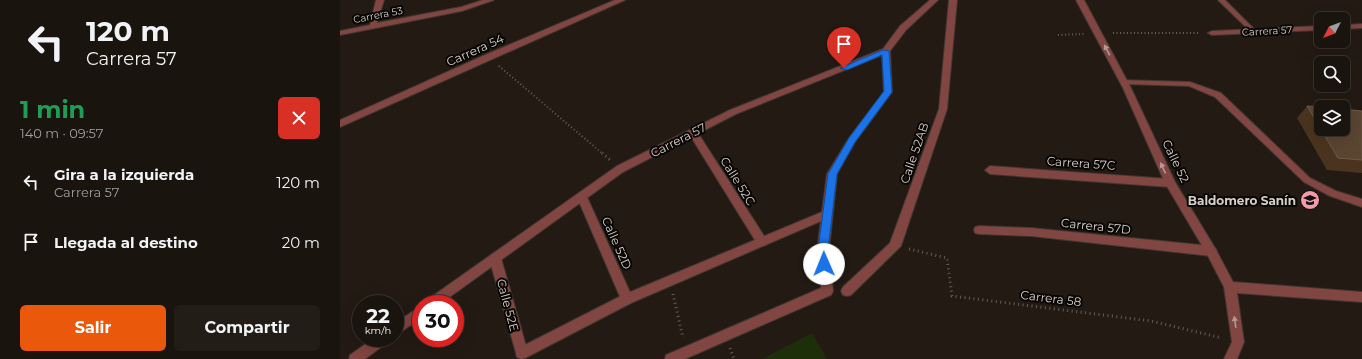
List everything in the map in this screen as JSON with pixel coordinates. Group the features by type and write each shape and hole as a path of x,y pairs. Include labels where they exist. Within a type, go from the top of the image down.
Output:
{"street":[{"path":"373,26 380,0"},
{"name":"Carrera 53","path":"340,33 490,0"},
{"name":"Carrera 54","path":"340,124 605,3 621,0"},
{"path":"671,359 827,291 823,250 832,174 852,140 888,92 886,51 903,28 934,0"},
{"name":"Calle 52AB","path":"847,291 895,246 943,109 953,0"},
{"name":"Calle 52","path":"1080,0 1124,82 1170,183 1211,251 1230,287 1238,342"},
{"path":"1350,27 1362,26"},
{"name":"Carrera 57","path":"1212,33 1314,28"},
{"name":"Carrera 57","path":"444,295 620,169 733,112 886,51"},
{"name":"Calle 52C","path":"693,132 762,242"},
{"name":"Carrera 57C","path":"990,170 1170,183"},
{"name":"Calle 52D","path":"582,197 627,299"},
{"path":"627,299 828,214"},
{"name":"Carrera 57D","path":"979,230 1031,232 1211,251"},
{"name":"Calle 52E","path":"495,258 522,353 627,299"},
{"path":"1230,287 1362,297"},
{"path":"1230,359 1238,342"},
{"path":"355,359 372,347"}],"lane":[{"path":"1221,0 1254,32"},
{"path":"1124,82 1190,84 1218,95 1308,180 1333,194 1362,203"}],"path":[{"path":"1058,35 1098,33 1212,33"},
{"path":"488,57 620,169"},
{"name":"Carrera 58","path":"895,246 947,258 952,296 1151,321 1238,342"},
{"path":"670,280 686,352"}],"green space":[{"path":"812,333 827,359 762,359"}],"building":[{"path":"1307,106 1314,106 1314,118"},
{"path":"1350,110 1362,111 1362,160 1338,158 1325,136 1350,136"}],"place":[{"name":"Baldomero Sanín","path":"1310,200"}],"route":[{"path":"824,264 823,250 832,174 852,140 888,92 886,51 844,68"}]}
